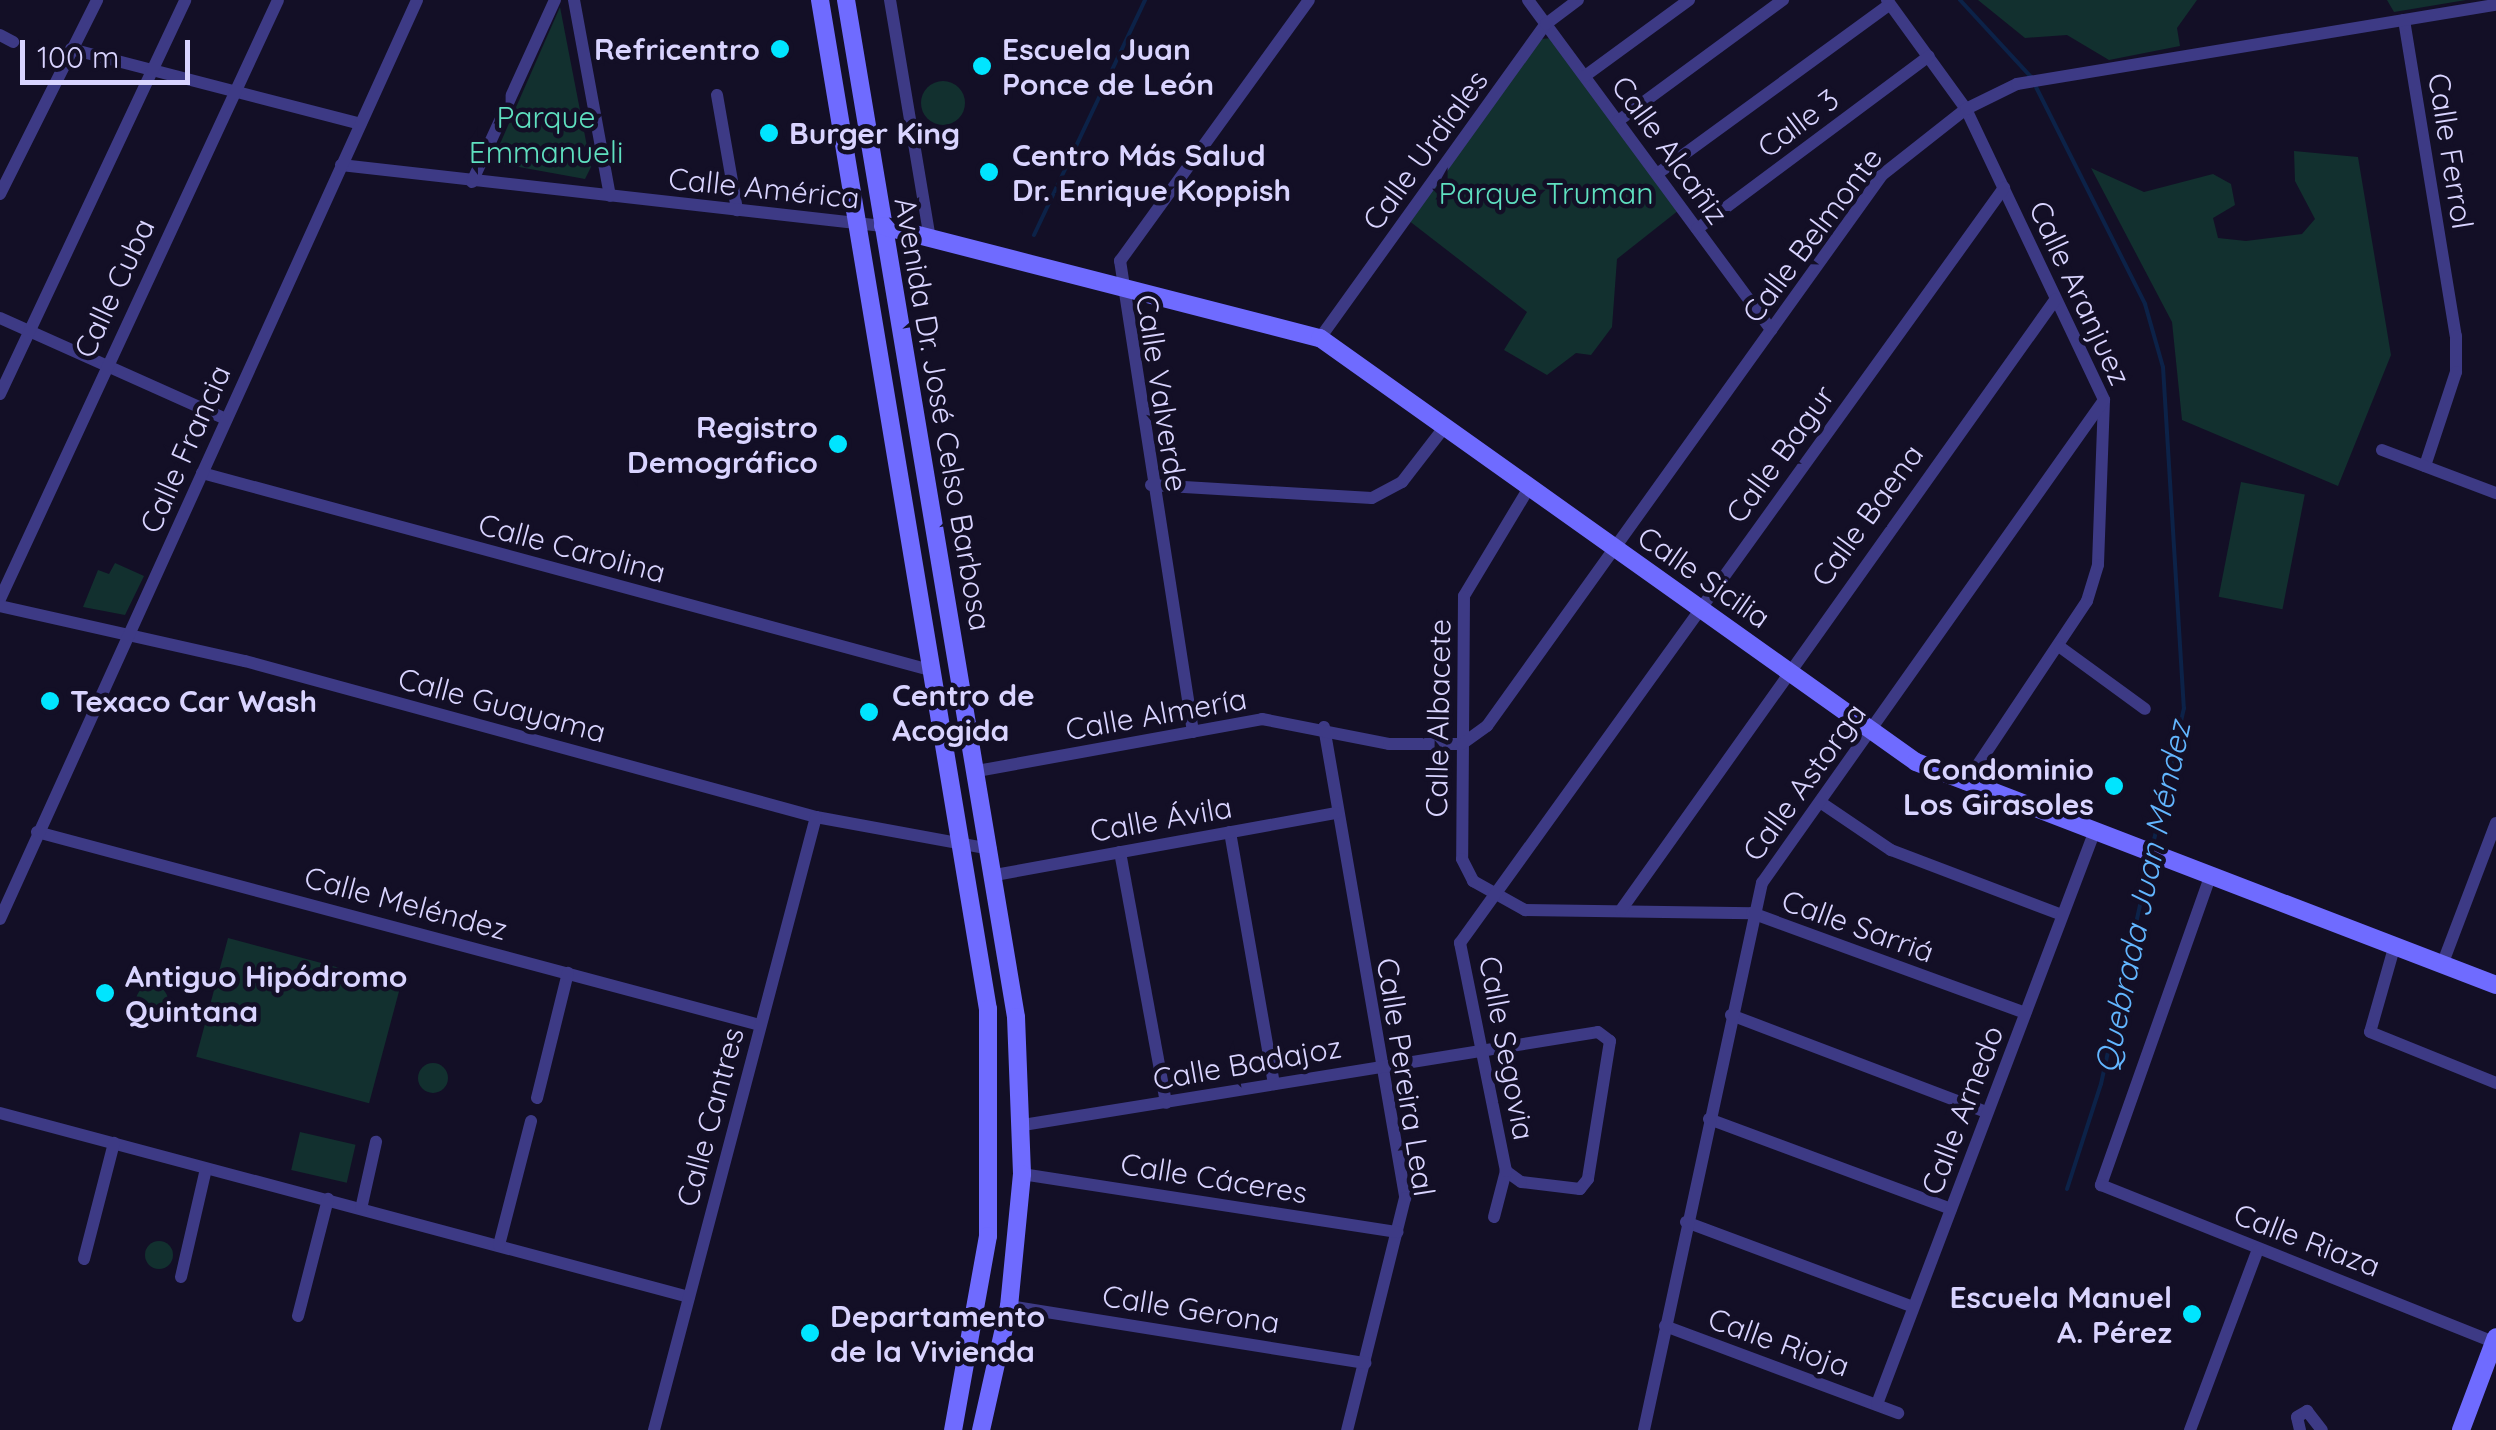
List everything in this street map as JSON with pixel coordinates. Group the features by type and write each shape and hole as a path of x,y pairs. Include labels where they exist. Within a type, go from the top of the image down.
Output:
{"main road":[{"name":"Avenida Dr. José Celso Barbosa","path":"820,0 930,670 964,845 988,1009 992,1172 981,1298 953,1430"},
{"name":"Avenida Dr. José Celso Barbosa","path":"846,0 969,740 991,849 1023,1126 1009,1306 985,1429"},
{"name":"Calle Sicilia","path":"883,226 929,232 1118,280 1320,338 1700,606 1871,732 1964,784 2496,985"},
{"path":"930,670 949,679 969,740"},
{"path":"2461,1430 2495,1340"}],"street":[{"path":"0,194 97,0"},
{"path":"0,394 149,67 185,0"},
{"name":"Calle Cuba","path":"0,602 234,86 278,0"},
{"name":"Calle Francia","path":"0,919 417,0"},
{"path":"472,182 555,0"},
{"path":"574,0 610,196"},
{"path":"890,0 929,232"},
{"name":"Calle Valverde","path":"1193,732 1118,280 1120,262 1309,0"},
{"name":"Calle Alcañiz","path":"1528,0 1771,330"},
{"name":"Calle Urdiales","path":"1320,338 1546,24 1578,0"},
{"path":"1585,76 1688,0"},
{"path":"1618,121 1783,0"},
{"path":"1657,174 1888,2"},
{"name":"Calle Aranjuez","path":"1888,2 1966,109 2104,400 2098,565 2060,646 1964,784"},
{"name":"Calle Belmonte","path":"1462,744 1487,726 1882,175 1966,109 2018,84 2496,4"},
{"name":"Calle Ferrol","path":"2404,20 2456,336 2456,372 2425,466"},
{"path":"70,49 234,86 360,124"},
{"name":"Calle 3","path":"1697,229 1929,56"},
{"path":"718,95 736,210"},
{"name":"Calle América","path":"341,165 883,226"},
{"name":"Calle Bagur","path":"1493,897 2004,188"},
{"name":"Calle Baena","path":"1621,910 1785,669 2054,300"},
{"path":"0,318 226,419"},
{"name":"Calle Astorga","path":"1644,1430 1730,1015 1762,883 2104,400"},
{"path":"1152,485 1372,498 1402,482 1446,426"},
{"path":"2382,450 2496,492"},
{"name":"Calle Carolina","path":"202,474 930,670"},
{"name":"Calle Albacete","path":"1493,897 1462,858 1464,596 1530,486"},
{"name":"Calle Guayama","path":"0,602 130,632 816,816 991,849"},
{"path":"2060,646 2144,708"},
{"name":"Calle Almería","path":"977,770 1262,719 1324,728 1389,744 1462,744"},
{"name":"Calle Pereira Leal","path":"1324,728 1405,1198 1346,1430"},
{"path":"1820,802 1891,850 2062,916"},
{"name":"Calle Ávila","path":"995,875 1336,813"},
{"name":"Calle Cantres","path":"654,1430 816,816"},
{"path":"2442,965 2496,824"},
{"name":"Calle Meléndez","path":"38,832 760,1025"},
{"path":"1230,832 1274,1084"},
{"name":"Calle Arnedo","path":"1877,1404 2094,833"},
{"path":"1120,852 1166,1102"},
{"name":"Calle Riaza","path":"2210,877 2101,1185 2495,1340"},
{"name":"Calle Sarriá","path":"1493,897 1525,910 1752,914 2025,1014"},
{"name":"Calle Segovia","path":"1493,897 1460,943 1506,1172 1494,1217"},
{"path":"2394,948 2370,1021 2375,1039 2496,1083"},
{"path":"537,1098 568,972"},
{"path":"1730,1015 1987,1112"},
{"name":"Calle Badajoz","path":"1023,1126 1598,1032 1614,1052 1588,1179 1580,1189 1522,1182 1506,1172"},
{"path":"0,1113 688,1297"},
{"path":"1708,1119 1951,1209"},
{"path":"499,1245 531,1121"},
{"path":"361,1209 376,1142"},
{"path":"84,1260 114,1143"},
{"path":"180,1277 206,1169"},
{"name":"Calle Cáceres","path":"1022,1174 1398,1232"},
{"path":"298,1316 328,1198"},
{"path":"1686,1222 1913,1307"},
{"path":"2190,1430 2258,1249"},
{"name":"Calle Gerona","path":"1009,1306 1364,1363"},
{"name":"Calle Rioja","path":"1664,1326 1898,1413"},
{"path":"2300,1430 2307,1411 2322,1430"}],"green space":[{"path":"1978,0 2197,0 2177,28 2180,46 2109,60 2067,35 2025,38"},
{"path":"2387,0 2466,0 2394,12"},
{"name":"Parque Emmanueli","path":"560,7 591,167 585,179 492,162"},
{"name":"Parque Truman","path":"1551,38 1679,210 1617,259 1612,327 1591,355 1576,353 1547,375 1504,350 1527,312 1408,220 1541,39"},
{"path":"943,81 958,88 965,103 958,118 943,125 928,118 921,103 928,88"},
{"path":"2294,151 2358,157 2391,355 2338,486 2182,420 2172,322 2091,168 2144,192 2213,174 2231,184 2235,205 2213,218 2218,238 2246,241 2302,234 2315,219 2295,181"},
{"path":"2241,482 2305,494 2282,609 2219,597"},
{"path":"115,563 144,576 125,615 83,607 98,570 109,574"},
{"path":"228,938 401,984 369,1103 196,1057"},
{"path":"152,985 163,990 168,1001 163,1012 152,1017 141,1012 136,1001 141,990"},
{"path":"433,1063 444,1067 448,1078 444,1089 433,1093 422,1089 418,1078 422,1067"},
{"path":"300,1132 356,1145 347,1183 291,1170"},
{"path":"159,1241 169,1245 173,1255 169,1265 159,1269 149,1265 145,1255 149,1245"}],"waterway":[{"path":"1034,235 1145,0"},
{"name":"Quebrada Juan Méndez","path":"1960,0 2032,78"},
{"name":"Quebrada Juan Méndez","path":"2036,87 2145,304 2163,367 2184,708 2153,845"},
{"name":"Quebrada Juan Méndez","path":"2067,1189 2101,1084 2150,859"}],"place":[{"name":"Refricentro","path":"780,49"},
{"name":"Escuela Juan Ponce de León","path":"982,66"},
{"name":"Burger King","path":"769,133"},
{"name":"Centro Más Salud Dr. Enrique Koppish","path":"989,172"},
{"name":"Registro Demográfico","path":"838,444"},
{"name":"Texaco Car Wash","path":"50,701"},
{"name":"Centro de Acogida","path":"869,712"},
{"name":"Condominio Los Girasoles","path":"2114,786"},
{"name":"Antiguo Hipódromo Quintana","path":"105,993"},
{"name":"Escuela Manuel A. Pérez","path":"2192,1314"},
{"name":"Departamento de la Vivienda","path":"810,1333"}]}
